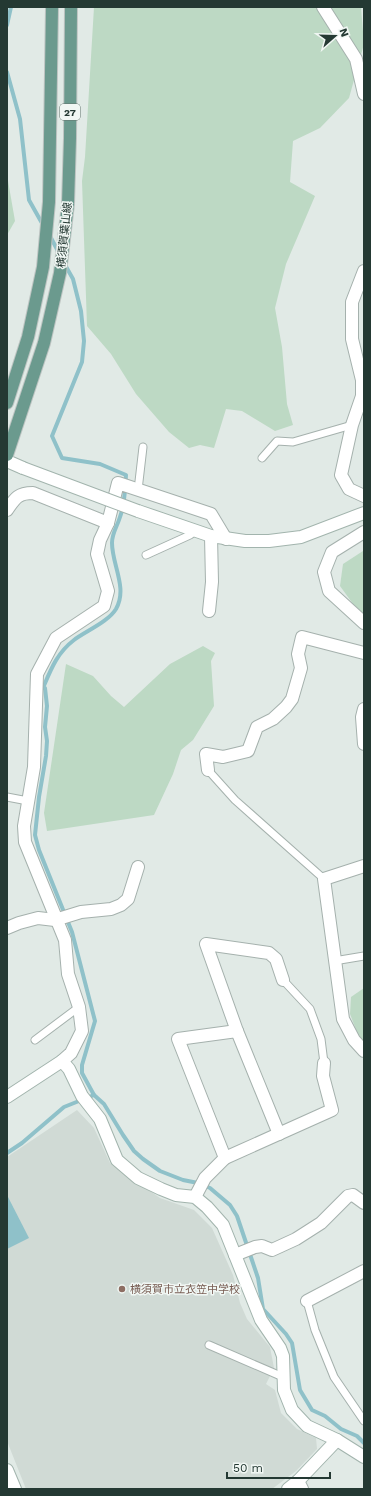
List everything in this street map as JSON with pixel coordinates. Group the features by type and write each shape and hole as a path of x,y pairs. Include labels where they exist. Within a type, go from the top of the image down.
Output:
{"main road":[{"name":"横須賀葉山線","path":"7,403 28,337 43,267 49,202 52,7"},
{"name":"横須賀葉山線","path":"7,455 44,343 60,273 66,216 70,138 71,7"}],"street":[{"path":"323,7 356,59 364,94"},
{"path":"364,271 352,302 352,339 362,380 362,396 352,425 341,475 349,489 364,496"},
{"path":"7,461 138,511 195,531 226,539 269,541 301,537 364,513"},
{"path":"7,1097 71,1054 82,1031 79,1007 68,974 65,940 55,920 25,842 24,826 34,766 37,674 56,638 104,606 108,591 97,554 100,540 108,523 118,483 211,514 226,539"},
{"path":"7,510 14,499 24,493 33,493 108,523"},
{"path":"364,532 332,552 324,572 329,591 364,623"},
{"path":"209,610 212,582 211,536"},
{"path":"208,770 206,754 223,757 248,750 257,727 273,719 292,699 301,668 298,654 302,637 364,653"},
{"path":"364,709 362,717 364,744"},
{"path":"364,866 324,879 343,1019 354,1040 364,1051"},
{"path":"7,928 38,918 55,920 81,912 111,910 128,900 138,867"},
{"path":"279,1134 237,1031 206,944 269,953 276,959 283,980"},
{"path":"225,1158 178,1039 237,1031"},
{"path":"62,1061 69,1069 82,1096 100,1119 117,1160 138,1178 161,1189 176,1195 195,1197 210,1210 244,1251 251,1298 261,1320 280,1348 283,1356 284,1390 292,1410 307,1426 363,1453"},
{"path":"195,1197 205,1178 225,1158 332,1110 323,1076 324,1063"},
{"path":"244,1251 262,1246 272,1250 296,1239 321,1223 348,1196 353,1195 364,1203"},
{"path":"307,1301 364,1270"},
{"path":"288,1489 300,1485 337,1440"},
{"path":"7,1470 15,1489"}],"lane":[{"path":"262,458 277,441 293,442 352,425"},
{"path":"138,490 143,447"},
{"path":"146,555 190,535 195,531"},
{"path":"208,770 235,800 324,879"},
{"path":"7,797 28,801"},
{"path":"334,961 364,956"},
{"path":"283,980 310,1009 321,1039 324,1063"},
{"path":"35,1040 79,1007"},
{"path":"307,1301 315,1330 334,1377 364,1421"},
{"path":"209,1345 283,1377"}],"shaded area":[{"name":"横須賀市立衣笠中学校","path":"77,1110 94,1128 110,1163 160,1198 194,1210 212,1228 233,1275 240,1303 247,1319 270,1347 274,1368 266,1384 275,1390 281,1413 297,1429 316,1438 317,1449 296,1471 272,1489 26,1489 7,1441 7,1157"}],"green space":[{"path":"94,7 361,7 364,44 349,98 320,128 293,141 290,182 315,196 286,264 275,308 282,347 287,404 293,425 275,431 242,411 226,409 214,448 200,445 189,448 169,432 136,394 111,354 87,326 82,181 85,157"},
{"path":"7,175 15,221 7,235"},
{"path":"363,551 364,619 340,586 343,564"},
{"path":"203,646 215,653 211,661 214,706 193,740 181,750 173,774 154,815 47,831 44,813 66,664 93,676 111,696 124,707 170,664"},
{"path":"364,988 364,1042 360,1040 350,1014 351,997"}],"water":[{"path":"7,1195 29,1238 7,1249"}],"waterway":[{"path":"7,25 11,7"},
{"path":"7,72 20,119 29,200 43,225"},
{"path":"50,236 59,253"},
{"path":"64,263 73,279 81,311 84,341 82,362 52,436 62,458 100,464 126,475 123,507 112,539 120,585 119,601 116,609 108,618 74,640 63,650 52,668 43,688 45,688 47,706 45,727 47,741 35,835 39,850 72,932 95,1021 82,1065 82,1073 94,1095 104,1104 134,1151 160,1171 210,1188 230,1205 237,1216 258,1278 263,1309 286,1334 292,1343 300,1390 312,1410 325,1416 341,1429 357,1436 364,1443"},
{"path":"7,1153 22,1143 64,1107 94,1095"}],"place":[{"name":"横須賀市立衣笠中学校","path":"122,1289"}]}
